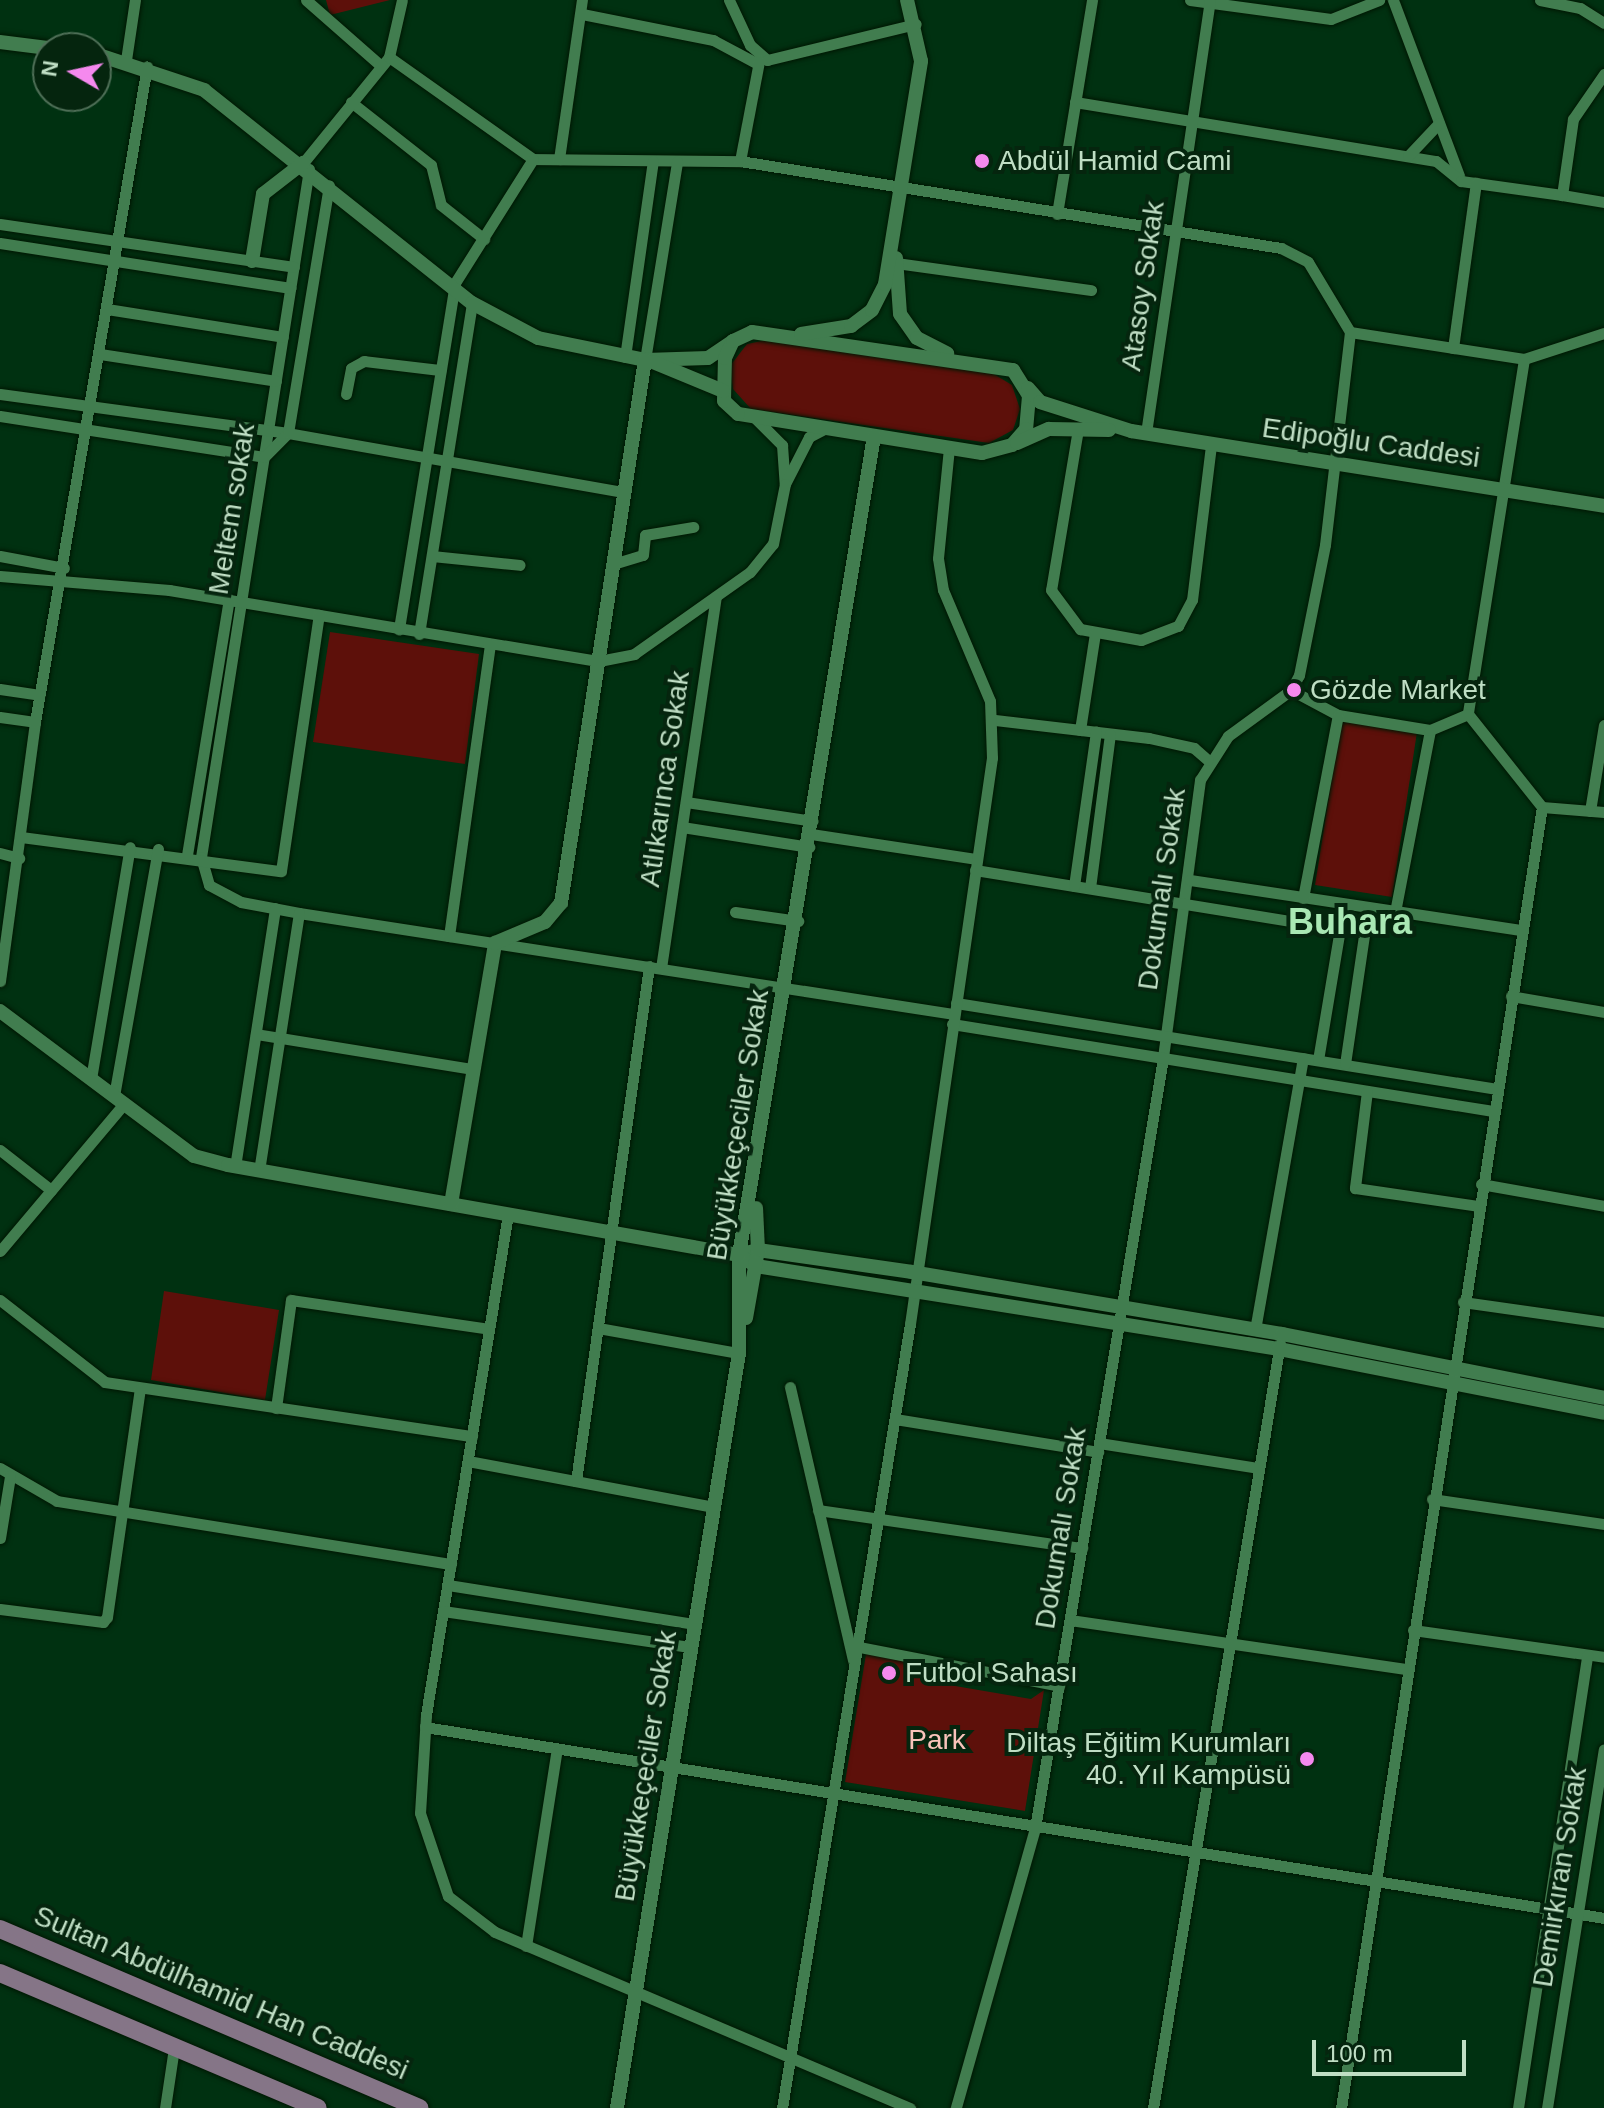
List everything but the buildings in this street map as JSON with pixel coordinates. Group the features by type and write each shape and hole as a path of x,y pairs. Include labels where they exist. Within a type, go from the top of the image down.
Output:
{"main road":[{"name":"Sultan Abdülhamid Han Caddesi","path":"0,1929 419,2108"},
{"path":"0,1973 318,2108"}],"street":[{"path":"126,60 135,0"},
{"path":"306,0 385,62 533,159 740,161 1281,248 1308,262 1350,332 1524,359 1604,333"},
{"path":"252,261 263,194 306,165 351,102 385,62 402,0"},
{"path":"559,159 582,0"},
{"path":"729,0 750,45 767,60"},
{"path":"907,0 916,24 921,61 896,242 900,314 917,338 978,363"},
{"path":"1057,214 1092,0"},
{"path":"1190,0 1331,19 1379,0"},
{"path":"1393,0 1461,181"},
{"path":"1540,0 1565,2 1604,23"},
{"name":"Atasoy Sokak","path":"1138,432 1175,233 1210,2"},
{"path":"582,14 713,40 754,62 916,24"},
{"path":"0,42 32,46"},
{"path":"112,57 147,66 204,90 306,165 455,283 472,303 538,338 645,360 708,358 752,332 978,363 1013,370 1040,402 1138,432"},
{"path":"740,161 754,62"},
{"path":"0,981 35,722 64,568 147,66"},
{"path":"1562,195 1573,119 1600,88 1604,74"},
{"path":"351,102 431,165 441,205 484,239"},
{"path":"1075,102 1436,161 1461,181 1604,202"},
{"path":"1408,156 1439,123"},
{"path":"399,630 455,283 533,159"},
{"path":"625,357 653,161"},
{"path":"495,943 545,922 561,903 677,162"},
{"name":"Meltem sokak","path":"201,857 269,436 306,165"},
{"path":"1453,348 1476,183"},
{"name":"Meltem sokak","path":"288,433 329,184"},
{"path":"0,224 294,267"},
{"path":"788,337 851,326 872,310 896,242"},
{"path":"0,243 291,288"},
{"path":"896,263 1091,290"},
{"path":"419,634 472,303"},
{"path":"107,309 283,337"},
{"name":"Dokumalı Sokak","path":"956,2108 1035,1828 1163,1058 1208,760 1291,690 1310,639 1336,462 1350,332"},
{"path":"723,391 733,341"},
{"path":"100,354 276,381"},
{"path":"1524,359 1468,714 1542,807 1604,812"},
{"path":"645,360 723,391 738,414 982,453 1012,445 1049,429 1138,432"},
{"path":"346,394 351,368 364,361 440,370"},
{"path":"1012,445 1028,413 1023,382"},
{"path":"0,394 269,436 288,433 449,458 624,492"},
{"path":"0,416 264,457 288,433"},
{"path":"0,576 229,599 419,634 599,661 634,654 716,597 773,544 785,484 782,445 754,417"},
{"path":"785,484 809,437 826,428"},
{"path":"1078,429 1051,590 1080,629 1141,640 1178,626 1192,600 1211,446"},
{"name":"Edipoğlu Caddesi","path":"1138,432 1604,506"},
{"name":"Büyükkeçeciler Sokak","path":"617,2108 739,1353 739,1255 755,1189 874,436"},
{"path":"782,2108 895,1419 912,1272 954,1013 995,720 943,590 938,558 949,448"},
{"path":"613,564 643,555 645,535 693,527"},
{"path":"0,556 64,568"},
{"path":"432,556 520,565"},
{"name":"Atlıkarınca Sokak","path":"576,1481 612,1232 655,967 682,827 716,597"},
{"name":"Meltem sokak","path":"187,855 229,599"},
{"path":"21,837 158,849 281,871 319,615"},
{"path":"1080,730 1095,633"},
{"path":"449,936 490,644"},
{"path":"0,689 40,695"},
{"path":"1291,690 1338,715 1430,730 1468,714"},
{"path":"1303,898 1338,715"},
{"path":"0,717 35,722"},
{"path":"995,720 1194,748 1208,760"},
{"path":"1590,811 1604,725"},
{"path":"1395,912 1430,730"},
{"path":"1074,886 1096,732"},
{"path":"1090,888 1110,734"},
{"path":"686,802 811,834 976,864 1074,886 1340,929"},
{"path":"1341,2108 1450,1380 1542,807"},
{"path":"682,827 811,834"},
{"path":"91,1079 130,847"},
{"path":"0,1251 119,1100 158,849"},
{"path":"0,853 19,858"},
{"path":"201,857 200,873 223,895 299,913 954,1013 1166,1036 1497,1089"},
{"path":"1190,880 1522,930"},
{"path":"1318,1060 1344,904"},
{"path":"235,1167 275,908"},
{"path":"1345,1064 1368,908"},
{"path":"735,912 798,921"},
{"path":"259,1171 299,913"},
{"path":"451,1204 495,943"},
{"path":"1511,996 1604,1012"},
{"path":"0,1011 194,1156 235,1167 739,1255 756,1266 911,1289 1282,1334 1450,1380 1604,1398"},
{"path":"954,1013 1163,1058 1493,1111"},
{"path":"256,1034 472,1069"},
{"path":"1255,1330 1303,1058"},
{"path":"1367,1091 1355,1188 1478,1206"},
{"path":"0,1150 51,1190"},
{"path":"1481,1184 1604,1206"},
{"path":"598,1328 739,1353 758,1250 755,1189"},
{"path":"508,1214 425,1727 420,1813 448,1896 526,1946 636,1990 790,2060 910,2108"},
{"path":"739,1255 758,1250 912,1272 1604,1413"},
{"path":"0,1300 90,1373 140,1389 472,1436"},
{"path":"276,1408 291,1300 489,1329"},
{"path":"1463,1302 1604,1322"},
{"path":"1153,2108 1282,1334"},
{"path":"790,1387 855,1669"},
{"path":"0,1609 103,1622 140,1389"},
{"path":"895,1419 1259,1468"},
{"path":"468,1461 714,1507"},
{"path":"0,1468 57,1501 451,1564"},
{"path":"0,1538 10,1476"},
{"path":"1432,1499 1604,1524"},
{"path":"818,1510 1082,1548"},
{"path":"448,1585 695,1624"},
{"path":"443,1611 691,1647"},
{"path":"1070,1620 1407,1669"},
{"path":"1413,1630 1604,1657"},
{"path":"859,1647 1059,1686"},
{"path":"1518,2108 1587,1655"},
{"path":"425,1727 1604,1918"},
{"path":"526,1946 557,1749"},
{"name":"Demirkıran Sokak","path":"1547,2108 1604,1749"},
{"path":"165,2108 174,2048"}],"green space":[{"path":"326,0 390,0 330,15"},
{"path":"767,340 992,373 1012,385 1020,409 1013,430 989,443 751,409 733,389 730,366 747,344"},
{"path":"330,632 479,654 465,764 313,742"},
{"path":"1341,721 1417,732 1392,897 1315,885"},
{"path":"164,1291 279,1310 265,1400 151,1380"},
{"name":"Park","path":"866,1654 922,1663 920,1680 1031,1699 1044,1690 1025,1811 845,1782"}],"place":[{"name":"Abdül Hamid Cami","path":"982,161"},
{"name":"Gözde Market","path":"1294,690"},
{"name":"Futbol Sahası","path":"889,1673"},
{"name":"Diltaş Eğitim Kurumları 40. Yıl Kampüsü","path":"1307,1759"}],"district":[{"name":"Buhara","path":"1350,922"}]}
